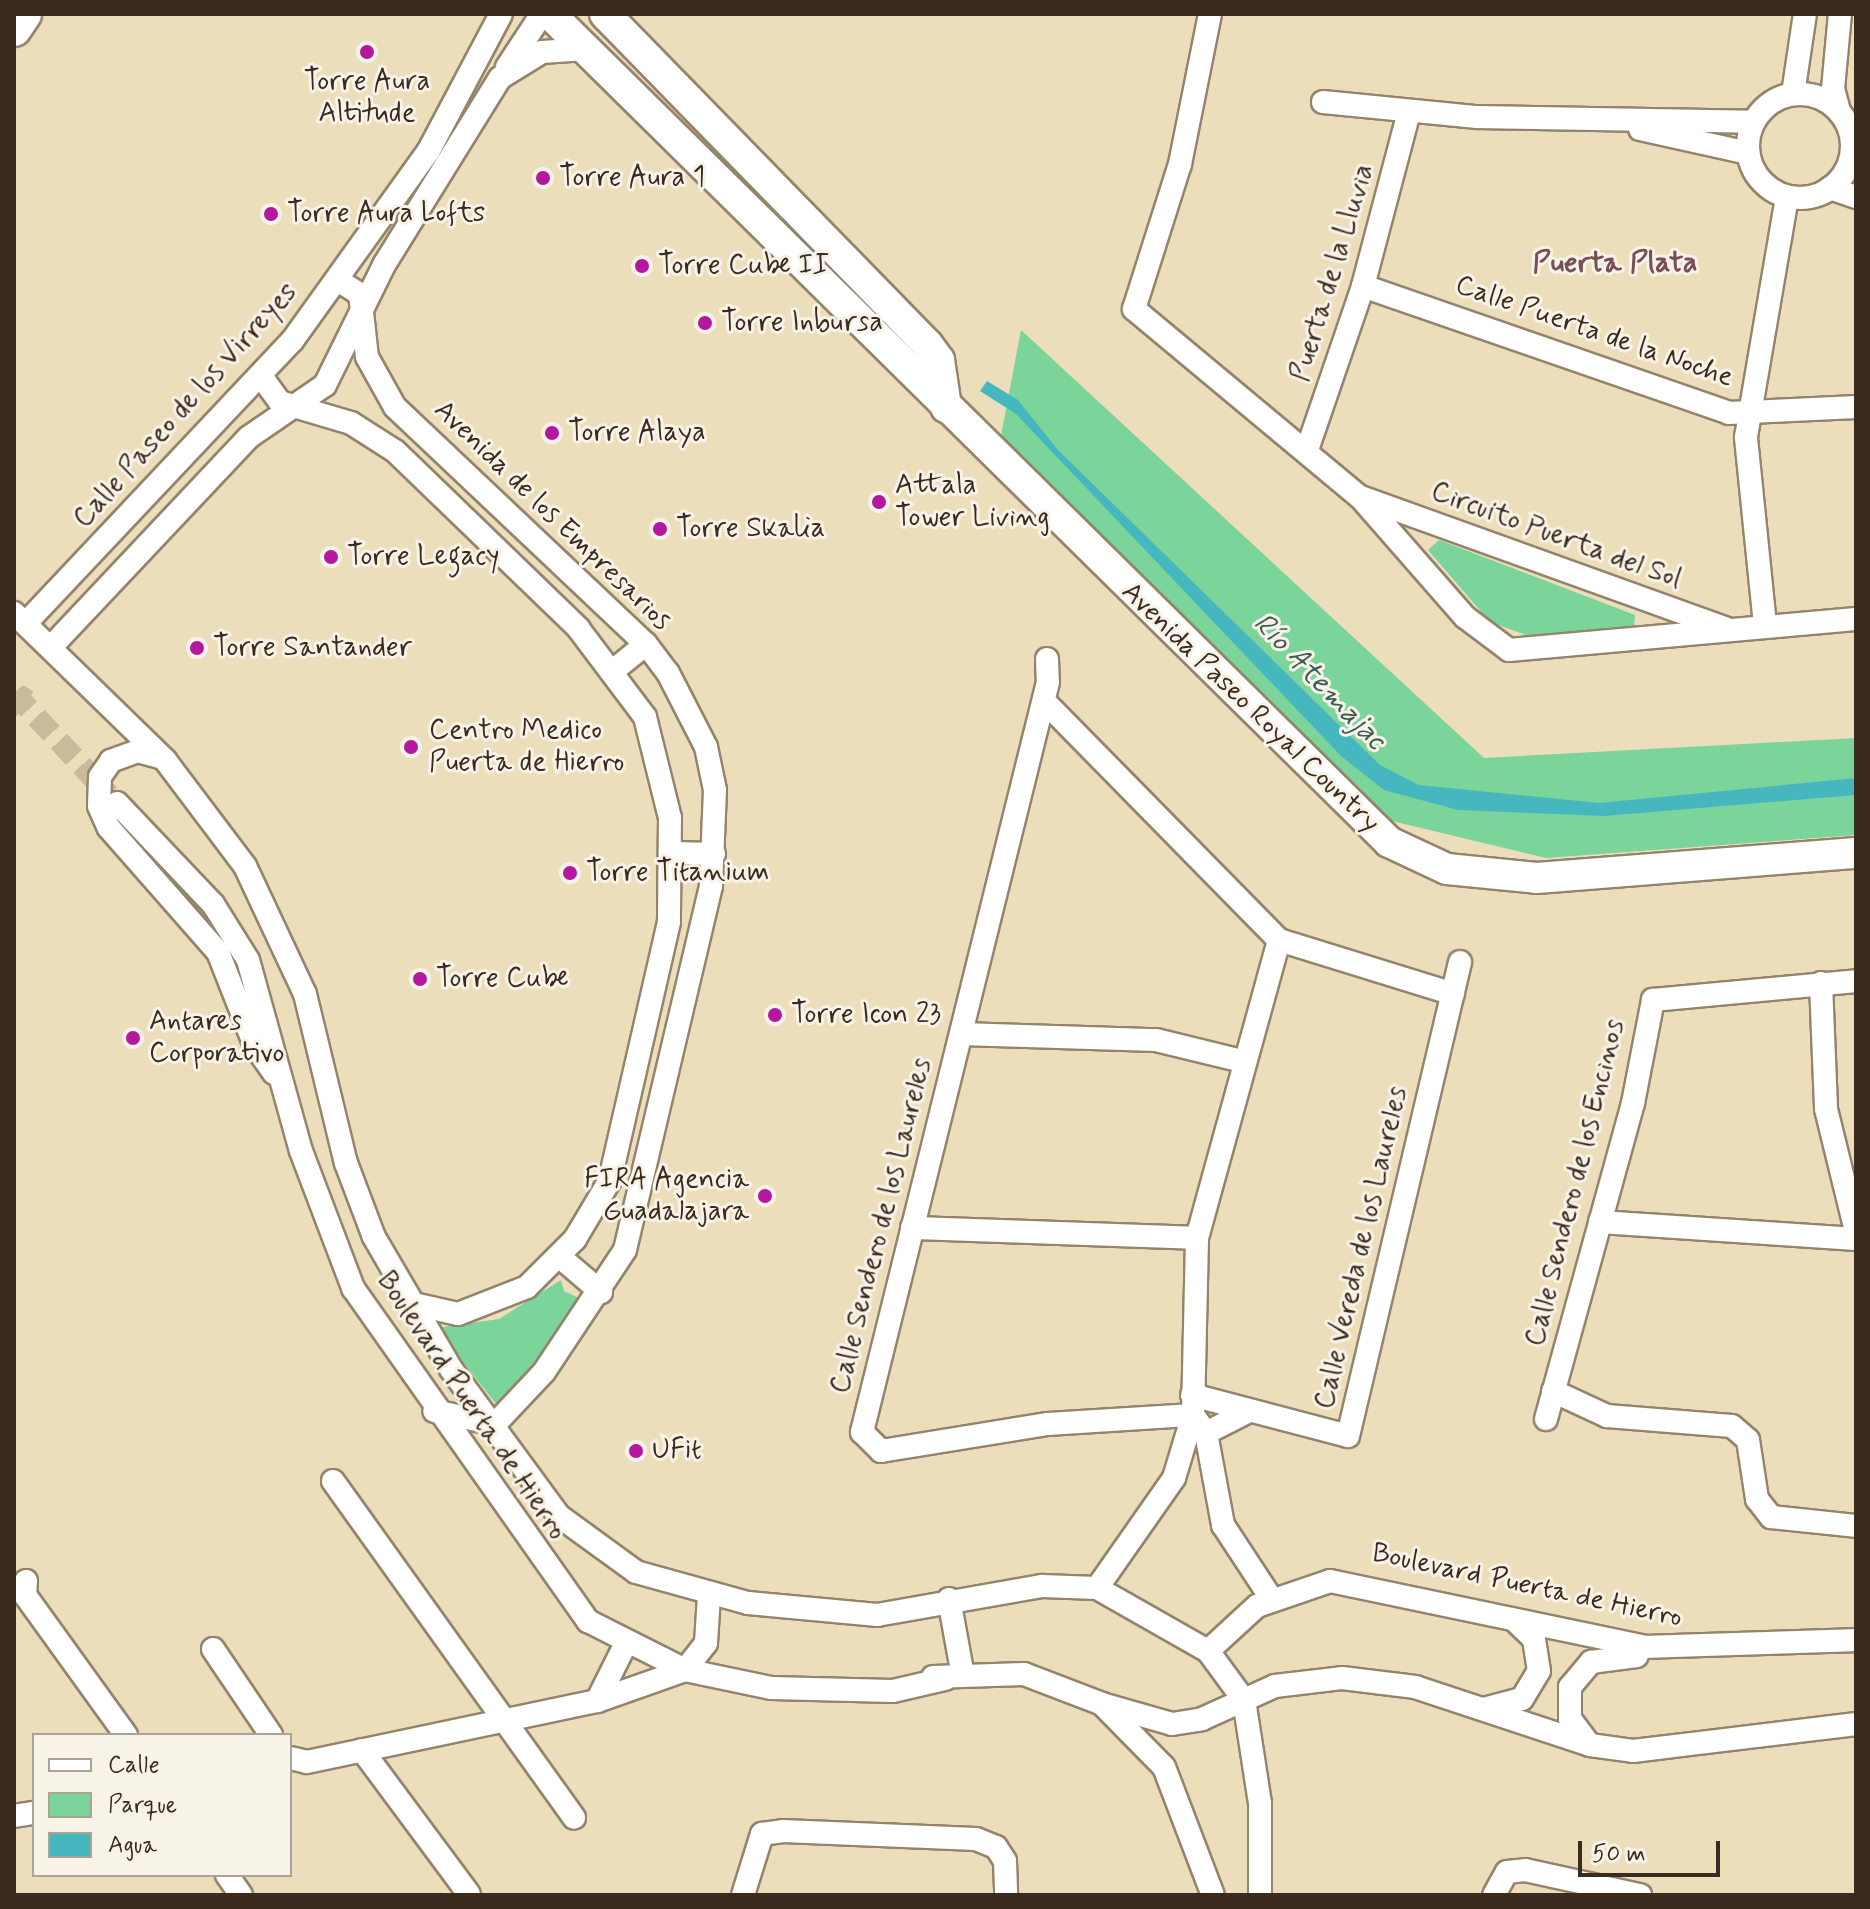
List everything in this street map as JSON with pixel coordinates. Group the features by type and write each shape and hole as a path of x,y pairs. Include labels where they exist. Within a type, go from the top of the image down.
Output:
{"main road":[{"path":"14,28 22,14"}],"street":[{"name":"Calle Paseo de los Virreyes","path":"20,618 261,376 339,281 428,152 501,14"},
{"path":"52,646 249,437 325,385 364,309 500,78 542,14"},
{"name":"Avenida Paseo Royal Country","path":"550,14 769,235 1389,842 1447,869 1537,878 1856,853"},
{"path":"605,14 939,360 946,407"},
{"name":"Circuito Puerta del Sol","path":"1210,14 1180,164 1134,309 1360,497 1465,617 1509,650 1856,619"},
{"path":"1793,94 1805,14"},
{"path":"1830,188 1854,151 1833,89 1840,14"},
{"path":"500,78 542,52 586,49 613,57 665,108 692,103"},
{"path":"1839,111 1793,94 1763,108 1753,122 1748,153 1761,180 1787,196 1830,188 1856,197"},
{"path":"1323,102 1409,112 1608,122 1753,122"},
{"name":"Puerta de la Lluvia","path":"1307,450 1363,286 1409,112"},
{"path":"1608,122 1748,153"},
{"path":"1765,625 1748,415 1787,196"},
{"path":"769,235 796,243 831,277 856,271"},
{"path":"339,281 355,287 364,309"},
{"name":"Calle Puerta de la Noche","path":"1363,286 1748,415 1856,407"},
{"name":"Avenida de los Empresarios","path":"364,309 367,357 395,407 646,644 706,747 714,854 643,1196 601,1292 495,1424"},
{"path":"261,376 273,397 293,408 351,423 395,451 614,670 645,717 674,853 669,922 618,1155 590,1218 560,1257 527,1287 479,1311 437,1313 409,1303"},
{"name":"Circuito Puerta del Sol","path":"1360,497 1732,631"},
{"name":"Boulevard Puerta de Hierro","path":"20,618 165,760 245,866 285,943 305,994 346,1163 409,1303 433,1342 581,1536 636,1572 709,1595 877,1615 945,1600 1042,1586 1097,1588 1208,1651 1244,1700"},
{"path":"614,670 646,644"},
{"name":"Calle Sendero de los Laureles","path":"1047,659 1044,701 862,1432 875,1449 1048,1424 1197,1414"},
{"path":"1044,701 1279,940 1453,994"},
{"path":"165,760 147,752 119,756 100,777 99,806 109,828 218,952 255,1046 283,1083"},
{"name":"Boulevard Puerta de Hierro","path":"117,803 239,942 353,1288 399,1361 546,1571 588,1621 625,1645 685,1670 771,1688 882,1687 1024,1674 1102,1704"},
{"path":"674,853 714,854"},
{"path":"1271,1598 1223,1525 1197,1414 1197,1238 1242,1061 1279,940"},
{"name":"Calle Vereda de los Laureles","path":"1197,1414 1249,1411 1348,1436 1460,962"},
{"name":"Calle Sendero de los Encinos","path":"1546,1419 1600,1222 1653,1000 1856,981"},
{"path":"1821,983 1826,1109 1855,1219"},
{"path":"961,1034 1156,1040 1242,1061"},
{"path":"1600,1222 1856,1239"},
{"path":"912,1228 1197,1238"},
{"path":"560,1257 601,1292"},
{"path":"399,1361 433,1342"},
{"name":"Calle Sendero de los Encinos","path":"1553,1391 1607,1416 1732,1426 1748,1440 1757,1499 1771,1517 1856,1526"},
{"path":"434,1411 495,1424"},
{"path":"1197,1414 1249,1411"},
{"path":"1097,1588 1174,1478 1197,1414"},
{"path":"333,1481 499,1720 574,1818"},
{"path":"26,1581 25,1595 125,1733"},
{"name":"Boulevard Puerta de Hierro","path":"1208,1651 1271,1598 1355,1581 1509,1617 1685,1649 1856,1640"},
{"path":"292,1758 307,1762 597,1701 685,1670 708,1635 709,1595"},
{"path":"945,1600 954,1678"},
{"path":"1475,1707 1508,1707 1533,1687 1536,1647 1509,1617"},
{"path":"597,1701 625,1645"},
{"path":"213,1649 270,1733"},
{"path":"1590,1745 1570,1719 1578,1673 1606,1655 1654,1659 1685,1649"},
{"path":"1102,1704 1172,1724 1244,1700 1275,1686 1342,1678 1415,1687 1590,1745 1675,1748 1856,1724"},
{"path":"1244,1700 1260,1803 1260,1895"},
{"path":"1102,1704 1164,1767 1213,1895"},
{"path":"362,1750 469,1894"},
{"path":"743,1895 762,1834 783,1831 976,1839 996,1847 1005,1861 1006,1895"},
{"path":"1494,1895 1507,1872 1525,1870 1640,1895"},
{"path":"228,1877 241,1895"}],"green space":[{"path":"1021,330 1484,758 1856,738 1856,835 1546,858 1392,821 1000,441"},
{"path":"1439,540 1635,615 1634,628 1534,638 1490,622 1428,550"},
{"path":"561,1280 564,1291 587,1302 501,1410 436,1328 499,1319"}],"water":[{"path":"987,381 1018,400 1058,450 1380,765 1419,785 1599,803 1856,778 1856,795 1604,816 1458,810 1384,790 1341,756 1016,414 980,391"}],"tunnel":[{"path":"14,693 109,795"},
{"path":"14,699 24,706"}],"place":[{"name":"Torre Aura Altitude","path":"367,52"},
{"name":"Torre Aura 1","path":"543,178"},
{"name":"Torre Aura Lofts","path":"271,214"},
{"name":"Torre Cube II","path":"642,266"},
{"name":"Torre Inbursa","path":"705,323"},
{"name":"Torre Alaya","path":"552,433"},
{"name":"Attala Tower Living","path":"879,502"},
{"name":"Torre Skalia","path":"660,529"},
{"name":"Torre Legacy","path":"331,557"},
{"name":"Torre Santander","path":"197,648"},
{"name":"Centro Medico Puerta de Hierro","path":"411,747"},
{"name":"Torre Titanium","path":"570,873"},
{"name":"Torre Cube","path":"420,979"},
{"name":"Torre Icon 23","path":"775,1015"},
{"name":"Antares Corporativo","path":"133,1038"},
{"name":"FIRA Agencia Guadalajara","path":"765,1196"},
{"name":"UFit","path":"636,1451"}],"district":[{"name":"Puerta Plata","path":"1615,263"}],"water label":[{"name":"Río Atemajac","path":"1319,682"}]}
